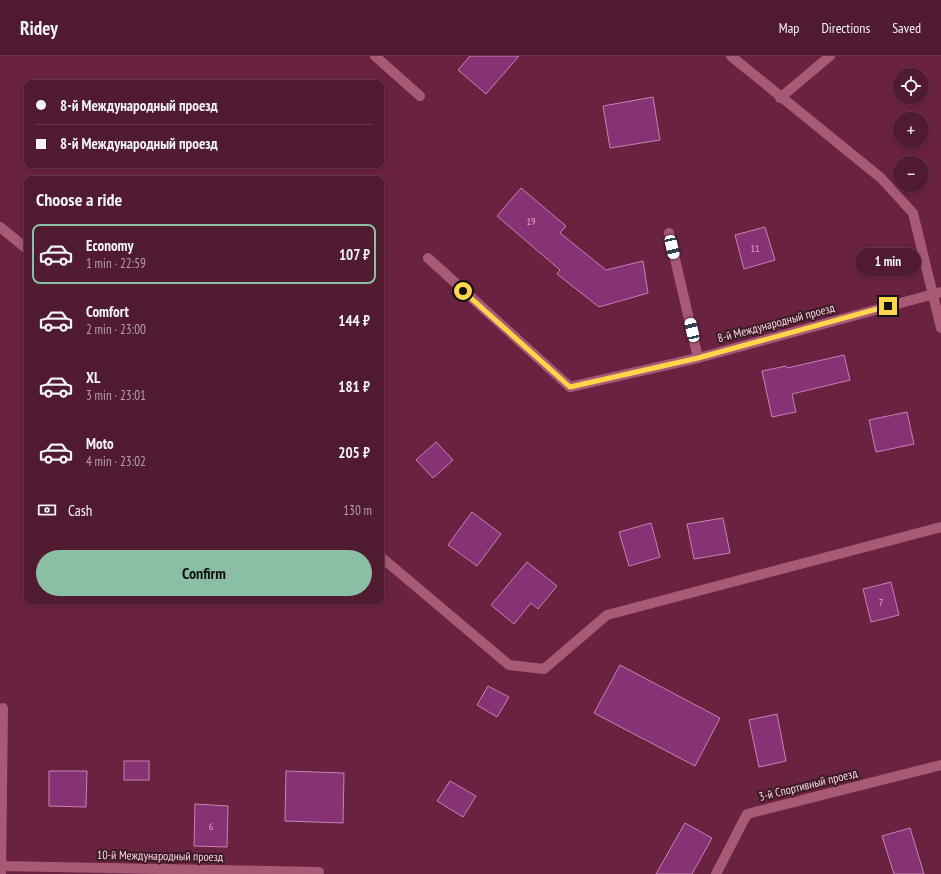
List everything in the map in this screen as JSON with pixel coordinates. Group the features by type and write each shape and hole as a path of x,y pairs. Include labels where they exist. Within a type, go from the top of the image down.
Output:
{"street":[{"path":"375,56 420,96"},
{"path":"731,56 780,98 881,178 913,213 937,293 941,328"},
{"path":"780,98 830,56"},
{"path":"0,227 24,246"},
{"path":"669,233 698,358"},
{"name":"8-й Международный проезд","path":"428,258 570,387 698,358 937,293"},
{"path":"384,560 509,665 544,669 607,615 941,527"},
{"path":"0,869 3,708"},
{"name":"3-й Спортивный проезд","path":"716,874 747,814 941,764"},
{"name":"10-й Международный проезд","path":"0,869 319,872"}],"building":[{"path":"470,56 519,56 486,94 458,70"},
{"path":"653,97 660,140 610,148 603,106"},
{"path":"521,188 566,226 560,233 606,270 643,261 648,293 599,307 557,274 560,270 497,216"},
{"path":"765,227 775,260 744,269 735,235"},
{"path":"844,355 850,380 792,394 796,412 772,417 762,371 786,366 787,368"},
{"path":"907,412 914,444 876,452 869,420"},
{"path":"436,442 453,460 433,478 416,460"},
{"path":"472,512 501,534 477,566 448,545"},
{"path":"723,518 730,553 694,559 687,524"},
{"path":"651,523 660,557 629,566 619,532"},
{"path":"527,562 557,586 538,609 531,603 514,624 491,605"},
{"path":"891,582 899,615 871,622 863,589"},
{"path":"620,665 720,718 695,766 594,713"},
{"path":"488,686 509,697 497,717 477,705"},
{"path":"777,714 786,761 759,767 749,720"},
{"path":"124,761 149,761 149,780 124,780"},
{"path":"49,771 87,771 86,807 49,806"},
{"path":"286,771 344,773 343,823 285,821"},
{"path":"450,781 476,796 463,817 437,801"},
{"path":"195,804 228,806 227,847 194,846"},
{"path":"685,823 712,838 692,874 656,874"},
{"path":"910,828 924,874 894,874 882,836"}],"route":[{"path":"463,291 570,387 698,358 888,306"}]}
